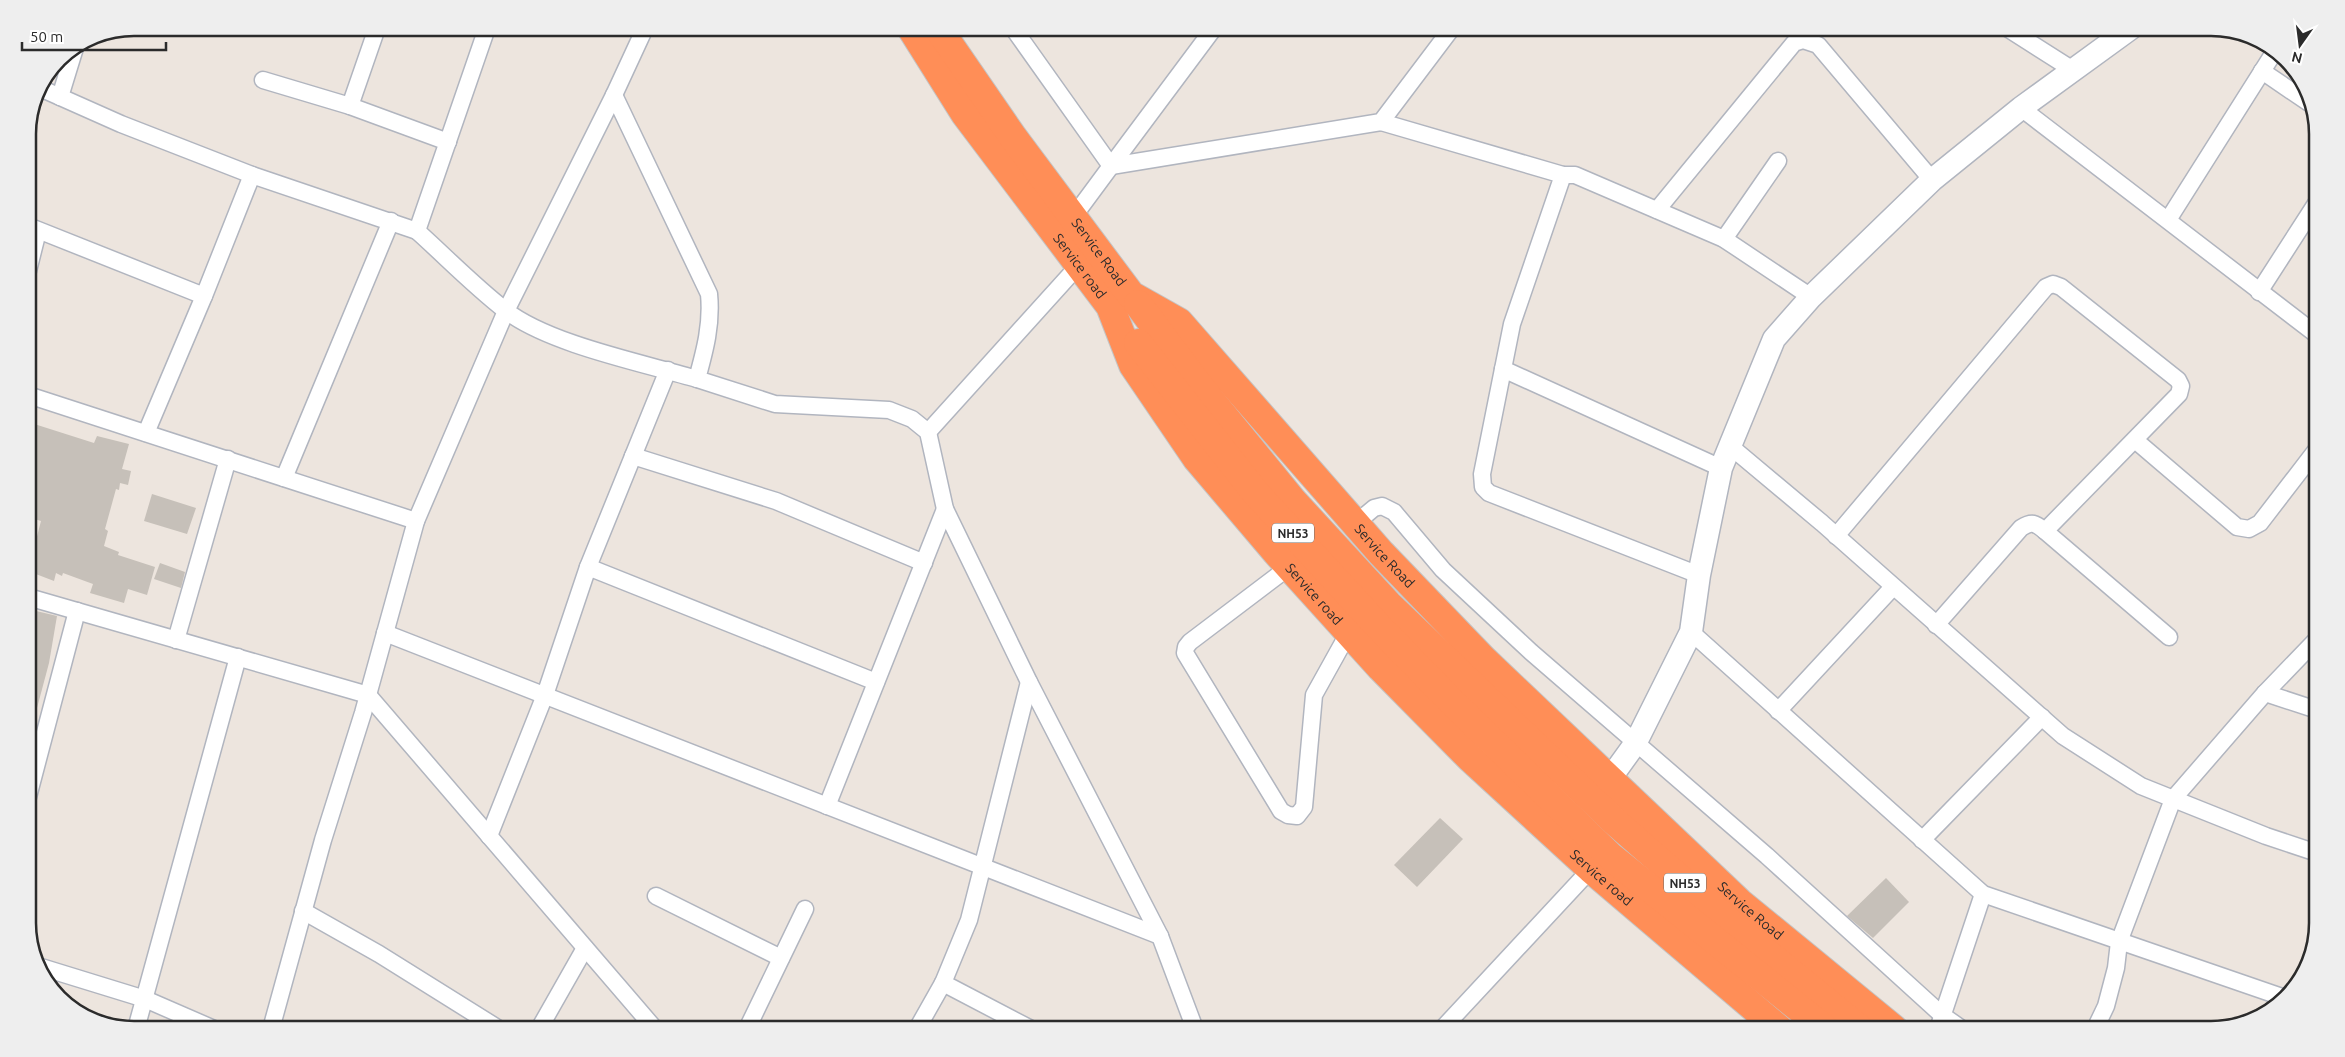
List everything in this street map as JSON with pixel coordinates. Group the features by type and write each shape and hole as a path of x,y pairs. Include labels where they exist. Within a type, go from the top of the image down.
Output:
{"highway":[{"name":"Service road","path":"916,36 965,114 1078,266 1121,300 1133,364 1197,460 1348,632 1470,758 1591,869 1768,1021"},
{"name":"Service Road","path":"944,36 1013,137 1074,216 1121,300 1179,322 1355,524 1483,659 1739,902 1883,1021"},
{"name":"NH53","path":"1121,300 1255,492 1378,626 1451,701 1611,857 1814,1021"},
{"name":"NH53","path":"1121,300 1197,384 1293,502 1388,604 1614,821 1739,930 1849,1021"}],"street":[{"path":"350,106 374,36"},
{"path":"417,230 484,36"},
{"path":"273,1021 303,911 368,695 416,520 506,311 614,95 641,36"},
{"path":"1019,36 1111,166"},
{"path":"1074,216 1208,36"},
{"path":"1381,122 1446,36"},
{"path":"2020,36 2073,70"},
{"path":"1609,780 1635,744 1691,632 1699,575 1721,468 1774,339 1811,297 1932,180 2021,108 2120,36"},
{"path":"1657,210 1794,43 1803,40 1818,45 1932,180"},
{"path":"2168,220 2271,58"},
{"path":"60,97 71,60"},
{"path":"2262,71 2302,98"},
{"path":"262,80 350,106 448,142"},
{"path":"46,91 121,124 252,175 417,230 506,311 546,332 775,404 889,410 912,419 928,432 944,510 1160,936 1192,1021"},
{"path":"614,95 709,294 711,315 709,338 698,379"},
{"path":"2021,108 2309,329"},
{"path":"1111,166 1381,122 1563,175 1575,175 1724,239 1811,297"},
{"path":"1724,239 1778,161"},
{"path":"146,433 204,296 252,175"},
{"path":"1563,175 1512,324 1482,474 1483,487 1489,493 1699,575"},
{"path":"2259,292 2309,214"},
{"path":"284,478 392,221"},
{"path":"36,229 204,296"},
{"path":"928,432 1078,266"},
{"path":"1836,536 2046,287 2053,284 2061,287 2178,380 2181,386 2179,394 2045,531"},
{"path":"1503,369 1721,468"},
{"path":"489,836 545,695 588,567 668,370"},
{"path":"36,398 416,520"},
{"path":"2135,440 2237,527 2249,529 2260,523 2309,459"},
{"path":"1730,446 1836,536 2063,736 2140,786 2266,836 2309,850"},
{"path":"633,456 776,501 924,562"},
{"path":"176,640 228,459"},
{"path":"1355,524 1374,508 1382,506 1394,512 1443,570 1635,744 1767,856 1939,1021"},
{"path":"827,806 944,510"},
{"path":"1936,625 2021,528 2029,522 2036,523 2169,637"},
{"path":"1289,566 1186,647 1186,653 1281,811 1288,815 1297,816 1304,807 1314,695 1348,632"},
{"path":"588,567 876,682"},
{"path":"1778,711 1893,587"},
{"path":"36,599 368,695 647,1021"},
{"path":"36,767 77,611"},
{"path":"1691,632 1983,894 2276,995"},
{"path":"385,633 1160,936"},
{"path":"2099,1021 2106,1006 2116,968 2119,942 2173,799 2265,693 2309,647"},
{"path":"139,1021 238,657"},
{"path":"922,1021 943,983 969,920 981,866 1030,682"},
{"path":"2265,693 2309,707"},
{"path":"1922,840 2042,717"},
{"path":"1450,1021 1591,869"},
{"path":"1940,1021 1983,894"},
{"path":"656,896 781,958"},
{"path":"751,1021 805,909"},
{"path":"303,911 378,954 485,1021"},
{"path":"544,1021 585,948"},
{"path":"48,969 145,999 194,1021"},
{"path":"943,983 1014,1021"}],"building":[{"path":"36,425 94,443 97,436 129,444 122,469 131,471 128,485 120,483 119,490 116,489 105,529 108,531 104,546 119,552 118,555 155,567 147,595 128,589 124,603 90,593 93,584 63,573 62,576 56,573 54,581 36,574 36,540 41,521 36,519"},
{"path":"152,494 196,508 187,534 144,521"},
{"path":"160,563 185,572 181,588 154,579"},
{"path":"36,611 57,616 49,663 36,712"},
{"path":"1440,818 1463,839 1417,887 1394,865"},
{"path":"1886,878 1909,902 1873,938 1847,916"}]}
